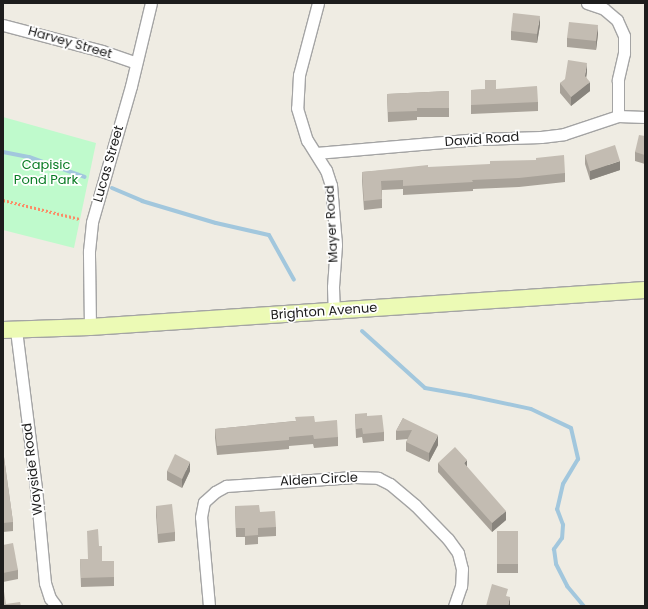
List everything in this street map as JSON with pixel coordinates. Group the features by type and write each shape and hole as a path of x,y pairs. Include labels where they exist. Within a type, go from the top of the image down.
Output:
{"main road":[{"name":"Brighton Avenue","path":"10,330 90,327 334,312 645,290"}],"street":[{"name":"Lucas Street","path":"90,327 89,251 92,222 131,86 151,3"},
{"name":"Mayer Road","path":"318,3 299,75 297,108 307,140 326,170 331,185 336,245 333,287 334,312"},
{"path":"587,3 604,10 617,20 624,36 624,53 618,80 618,116"},
{"name":"Harvey Street","path":"3,24 102,51 136,63"},
{"name":"David Road","path":"316,154 478,139 541,137 564,134 618,116 645,117"},
{"name":"Wayside Road","path":"10,330 36,488 45,583 50,598 56,606"},
{"name":"Alden Circle","path":"209,606 201,517 204,502 226,486 354,477 378,478 390,484 415,505 448,539 458,553 462,569 461,586 454,606"}],"path":[{"path":"3,200 92,222"}],"green space":[{"name":"Capisic Pond Park","path":"3,117 96,143 74,248 3,230"}],"building":[{"path":"513,13 540,16 537,34 511,31"},
{"path":"569,22 598,25 596,41 567,38"},
{"path":"568,60 587,63 585,76 590,82 571,97 560,83 565,79"},
{"path":"485,80 496,80 496,89 537,86 538,102 471,105 471,90 485,89"},
{"path":"449,91 449,108 417,108 417,111 388,112 387,94"},
{"path":"639,135 645,136 645,155 635,152"},
{"path":"615,145 620,161 590,171 585,155"},
{"path":"564,155 565,173 519,178 472,180 473,182 403,186 403,180 381,181 382,199 364,201 362,172 428,165 428,167 490,164 490,161 536,160 536,158"},
{"path":"367,413 367,416 382,415 384,432 363,434 362,428 356,429 355,414"},
{"path":"314,416 315,422 337,420 338,437 314,439 313,435 289,437 289,440 217,446 215,429 296,421 295,417"},
{"path":"403,418 438,435 429,453 406,442 412,430 396,431"},
{"path":"455,447 467,460 464,463 506,511 492,523 438,463"},
{"path":"3,450 13,522 3,523"},
{"path":"175,454 190,462 182,479 167,471"},
{"path":"172,504 175,532 158,534 156,506"},
{"path":"259,505 260,512 275,511 276,527 258,528 258,535 245,536 245,528 236,528 235,506"},
{"path":"98,529 99,546 102,546 102,561 114,561 114,577 81,578 80,559 88,559 87,531"},
{"path":"497,531 518,531 518,564 497,564"},
{"path":"13,543 18,570 3,573 3,545"},
{"path":"492,584 508,589 506,596 510,597 508,606 486,606"},
{"path":"3,585 6,604 20,602 21,606 3,606"}],"waterway":[{"path":"3,152 29,157 85,177"},
{"path":"112,188 142,201 216,223 269,235 294,280"},
{"path":"362,331 425,388 531,409 571,428 578,459 563,484 557,509 563,525 562,538 554,549 556,564 567,586 584,606"}]}
